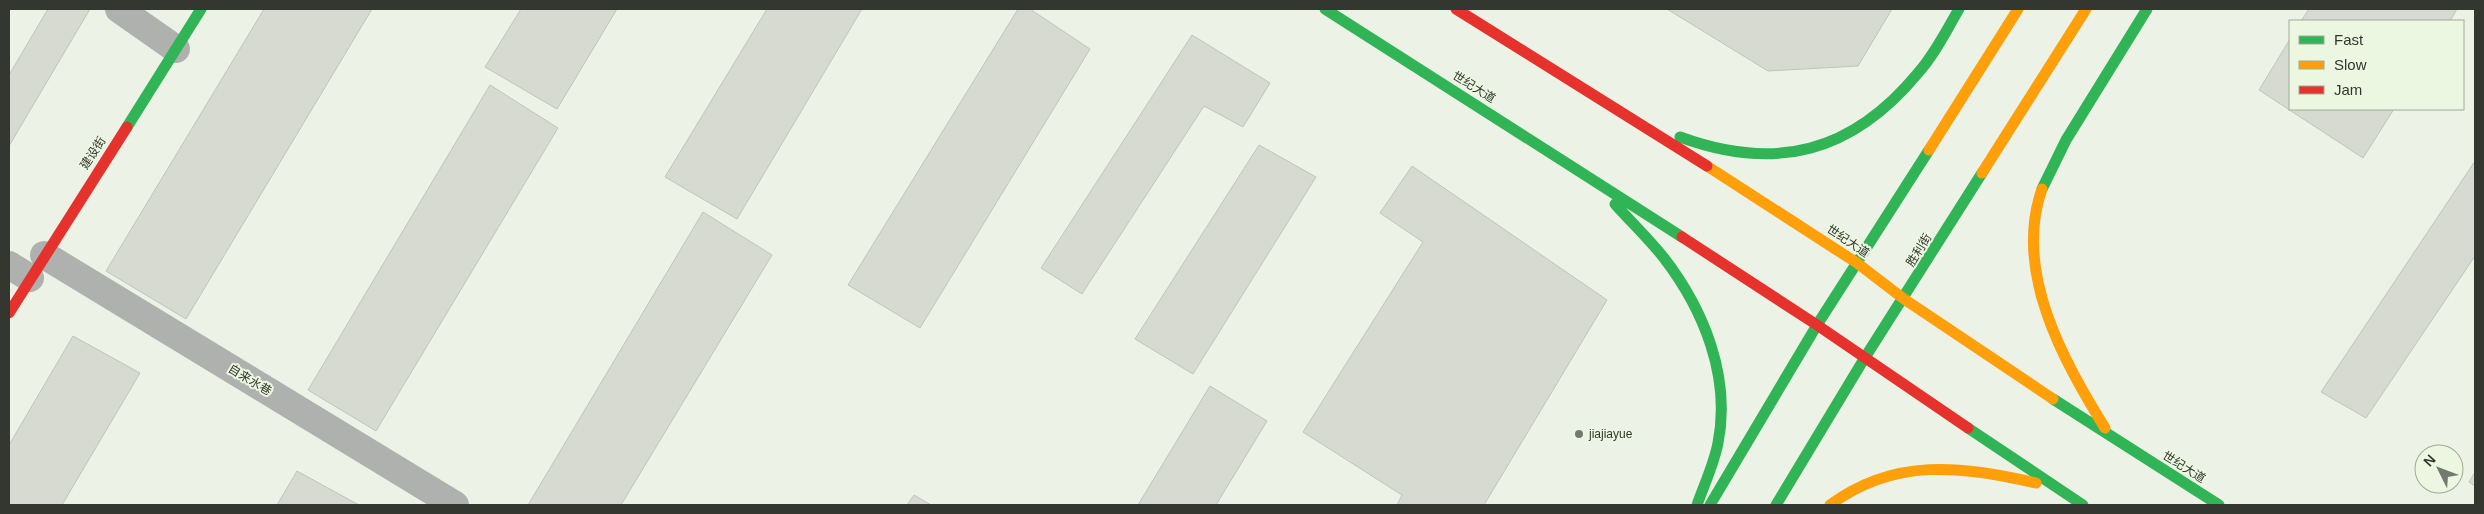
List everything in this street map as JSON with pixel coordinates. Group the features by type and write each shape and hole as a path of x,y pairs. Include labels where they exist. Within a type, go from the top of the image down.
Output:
{"main road":[{"name":"建设街","path":"9,313 20,271 44,254 202,9"},
{"name":"世纪大道","path":"1325,9 1591,177 1817,325 1864,360 2083,505"},
{"name":"世纪大道","path":"1456,9 1639,122 1857,263 1904,299 2111,438 2219,505"},
{"path":"1639,122 1703,146 1752,155 1788,154 1822,144 1862,125 1897,97 1931,56 1959,9"},
{"path":"1710,505 1817,325 2018,9"},
{"name":"胜利街","path":"1776,505 1864,360 2086,9"},
{"path":"2111,438 2079,388 2056,340 2032,247 2038,202 2062,147 2147,9"},
{"path":"1591,177 1664,258 1695,305 1712,347 1722,396 1718,443 1697,505"},
{"path":"1830,505 1856,487 1893,472 1924,468 1985,471 2054,487"}],"street":[{"path":"120,9 176,49"},
{"name":"自来水巷","path":"44,254 455,505"}],"building":[{"path":"48,9 90,9 9,146 9,75"},
{"path":"264,9 372,9 186,319 106,271"},
{"path":"521,9 617,9 557,109 485,67"},
{"path":"767,9 862,9 737,219 665,177"},
{"path":"1018,9 1030,9 1090,49 920,328 848,285"},
{"path":"1667,9 1892,9 1858,66 1768,71"},
{"path":"2309,9 2457,9 2451,20 2302,20"},
{"path":"1192,35 1270,83 1243,127 1204,106 1082,294 1041,268"},
{"path":"2289,41 2289,110 2259,90"},
{"path":"490,85 558,128 376,431 308,390"},
{"path":"2290,110 2393,110 2363,158"},
{"path":"1259,145 1316,177 1193,374 1135,339"},
{"path":"2475,161 2475,256 2366,418 2321,392"},
{"path":"1412,166 1607,300 1484,505 1397,505 1402,495 1303,432 1423,242 1380,213"},
{"path":"703,212 772,255 621,505 528,505"},
{"path":"73,336 140,373 62,505 9,505 9,445"},
{"path":"1210,386 1267,421 1216,505 1138,505"},
{"path":"297,471 359,505 277,505"},
{"path":"2475,472 2475,486 2469,482"},
{"path":"914,495 931,505 907,505"}],"traffic: fast":[{"path":"127,127 201,9"},
{"path":"1325,9 1682,237"},
{"path":"1680,137 1715,148 1748,153 1780,153 1810,148 1839,138 1866,122 1893,100 1930,58 1959,9"},
{"path":"2042,189 2066,140 2147,9"},
{"path":"1710,505 1817,325 1929,150"},
{"path":"1776,505 1864,359 1982,173"},
{"path":"1615,204 1664,258 1678,278 1702,322 1711,345 1721,394 1721,418 1716,451 1697,505"},
{"path":"2053,399 2219,505"},
{"path":"1968,428 2083,505"}],"traffic: slow":[{"path":"1929,150 2018,9"},
{"path":"1982,173 2086,9"},
{"path":"1707,166 1857,263 1904,299 2053,399"},
{"path":"2042,189 2035,220 2034,251 2038,283 2047,314 2059,344 2073,373 2105,428"},
{"path":"1830,505 1854,490 1879,479 1904,472 1955,470 2036,483"}],"traffic: jam":[{"path":"1456,9 1707,166"},
{"path":"9,313 127,127"},
{"path":"1682,237 1817,325 1968,428"}],"place":[{"name":"jiajiayue","path":"1579,434"}]}
